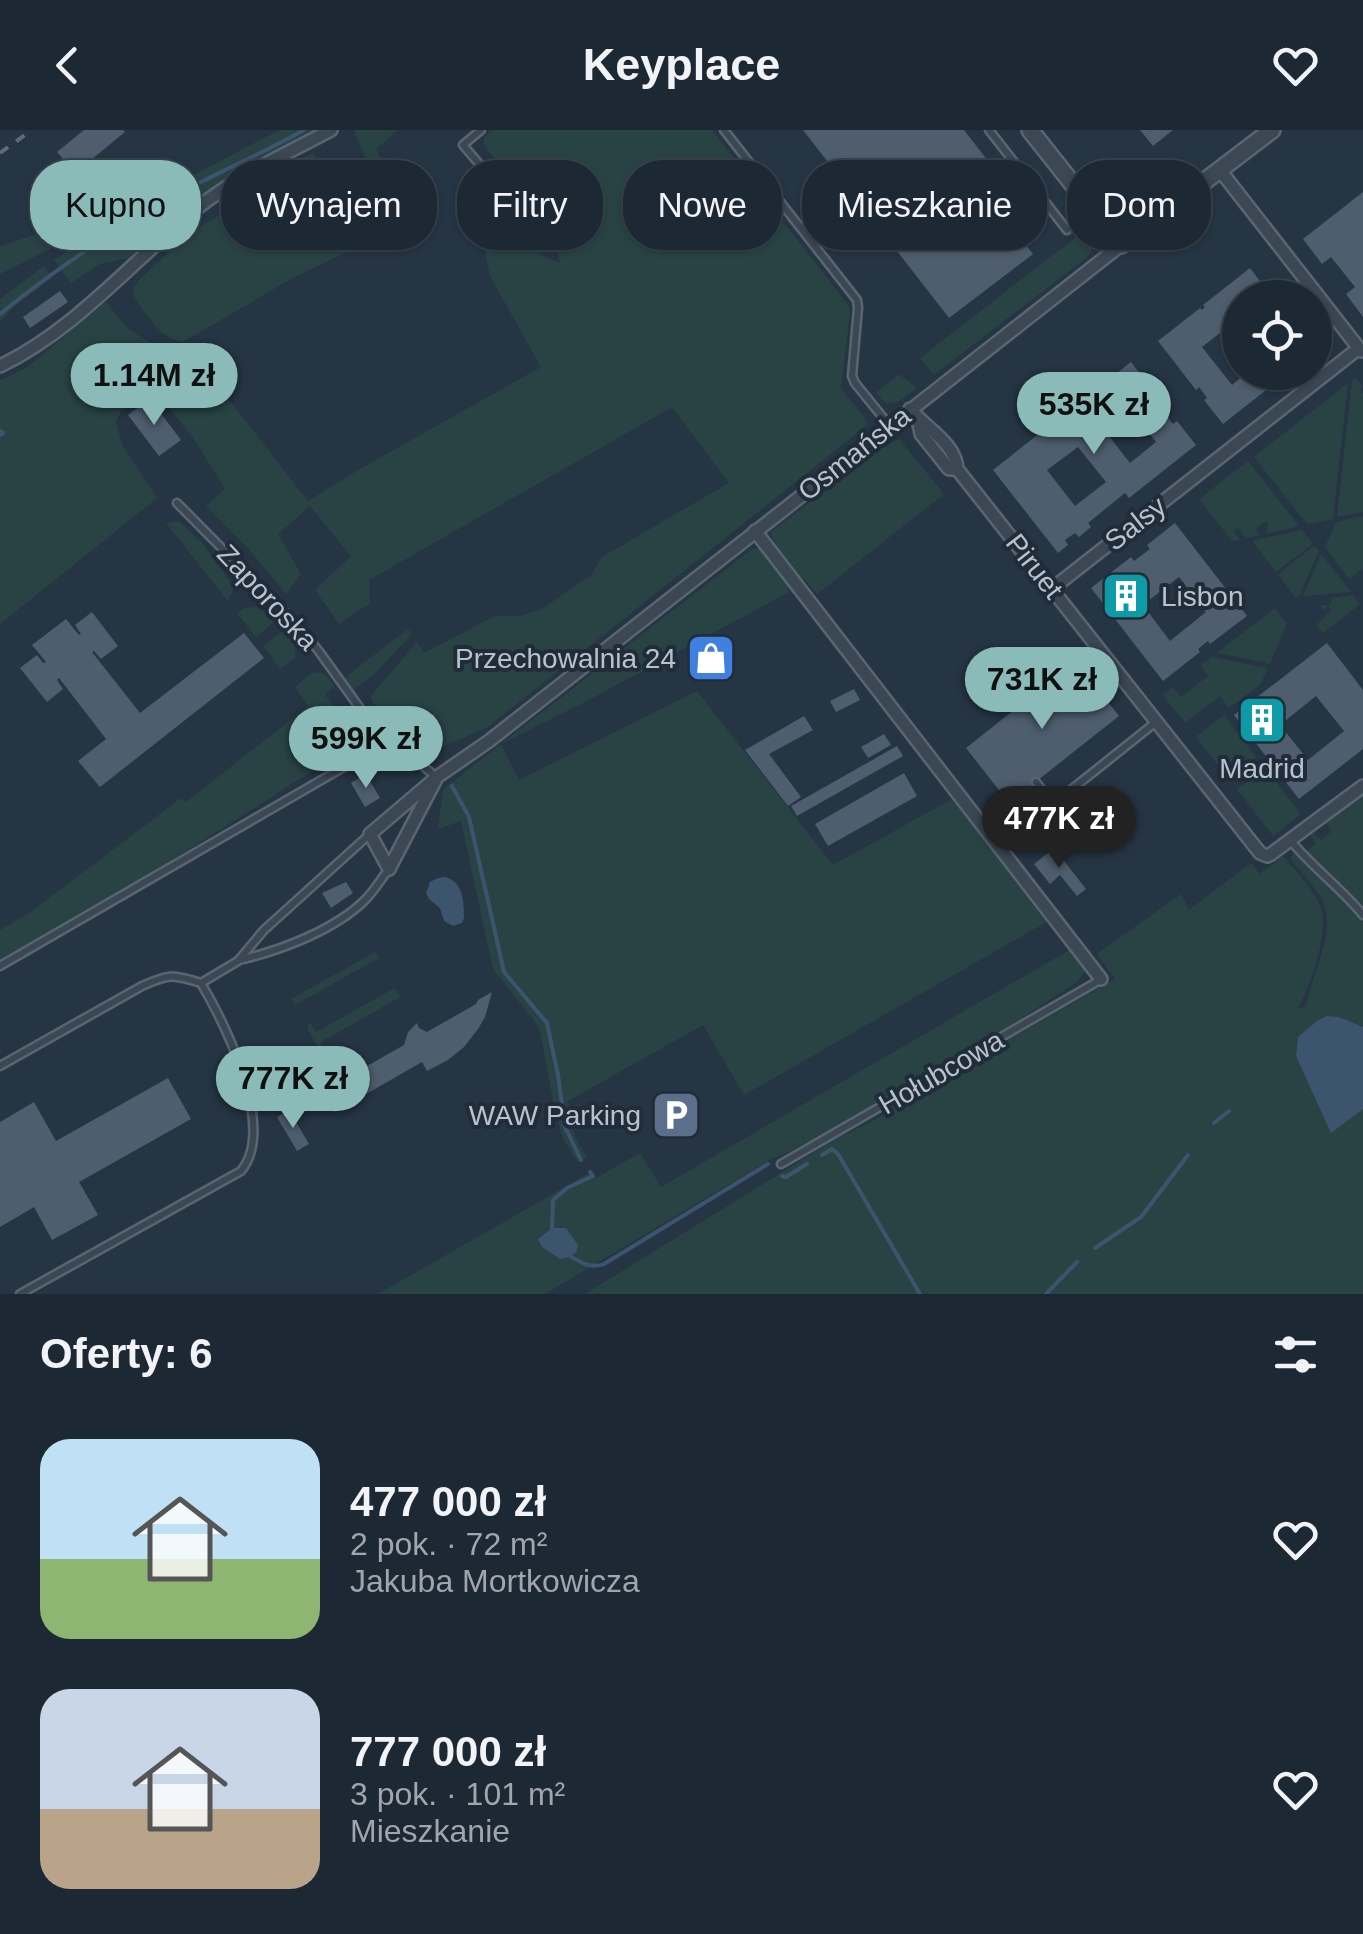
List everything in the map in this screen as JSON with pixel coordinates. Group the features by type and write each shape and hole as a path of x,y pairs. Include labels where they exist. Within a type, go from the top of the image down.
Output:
{"street":[{"path":"0,366 71,319 205,202 331,130"},
{"name":"Osmańska","path":"1211,175 1272,130"},
{"path":"1034,132 1067,174"},
{"path":"1219,169 1361,351"},
{"name":"Osmańska","path":"370,834 436,778 889,426 914,414 1116,250"},
{"name":"Salsy","path":"1052,588 1361,351"},
{"name":"Piruet","path":"914,414 929,425 957,460 958,469 1260,853 1267,856 1290,840"},
{"path":"756,531 1102,979"},
{"path":"389,869 436,778"},
{"path":"1290,840 1363,786"},
{"path":"370,834 389,869"}],"lane":[{"path":"476,160 463,145 481,130"},
{"path":"724,130 855,296 858,308 852,376 889,426"},
{"path":"989,130 1067,230"},
{"name":"Zaporoska","path":"178,504 285,612 388,742 401,747 436,778"},
{"path":"1042,813 1157,721"},
{"path":"0,966 388,742"},
{"path":"1036,782 1053,804"},
{"path":"200,983 238,960 264,930 370,834"},
{"path":"1290,840 1363,915"},
{"path":"238,960 273,952 330,925 366,899 389,869"},
{"path":"0,1066 142,986 166,976 180,976 200,983 218,1012 248,1088 254,1141 250,1160 242,1171 20,1294"},
{"name":"Hołubcowa","path":"781,1164 1102,979"}],"green space":[{"path":"279,130 317,130 260,160 222,160"},
{"path":"354,130 398,130 376,149 382,160 366,159"},
{"path":"493,130 712,130 735,160 623,160 623,250 782,250 782,220 848,305 841,388 867,421 866,426 488,727 427,754 417,753 371,696 417,642 424,653 495,616 521,616 542,609 591,575 602,557 729,483 672,407 369,580 370,603 339,624 315,590 351,556 310,506 278,534 301,574 286,594 206,506 225,489 196,442 153,387 121,411 116,422 122,445 157,498 0,624 0,380 25,369 106,302 127,328 157,347 194,362 212,378 308,501 541,367 490,276 485,250 530,250 560,263 557,250 603,250 603,160 496,160 484,145 484,137"},
{"path":"313,153 319,160 298,160"},
{"path":"221,161 221,183 201,196 201,171"},
{"path":"221,214 221,250 351,250 291,279 183,342 167,336 148,317 133,295 134,287 171,250 201,250 201,226"},
{"path":"30,236 30,250 48,250 0,274 0,246"},
{"path":"1067,244 1067,250 1091,250 934,375 920,358"},
{"path":"69,250 137,250 128,258 100,264 71,283 54,260"},
{"path":"44,266 52,278 13,307 0,322 0,299"},
{"path":"899,374 917,388 898,402 886,404 876,393"},
{"path":"1356,378 1363,387 1363,512 1337,517 1352,380"},
{"path":"1348,383 1333,519 1307,524 1254,457"},
{"path":"899,439 944,494 817,594 782,558 771,532 878,450"},
{"path":"1248,461 1299,526 1266,534 1266,521 1255,529 1260,535 1246,538 1238,528 1233,531 1240,540 1232,541 1199,499"},
{"path":"1363,516 1363,568 1349,579 1325,547 1336,522"},
{"path":"179,521 203,544 230,582 233,589 228,601 166,523"},
{"path":"1302,530 1313,544 1276,572 1252,541"},
{"path":"1314,546 1319,551 1299,596 1295,597 1278,574"},
{"path":"758,548 787,584 789,592 501,744 752,549"},
{"path":"1321,554 1351,592 1303,596"},
{"path":"1353,595 1360,604 1323,633 1316,625 1332,610 1320,606 1331,604 1329,598"},
{"path":"257,607 276,620 256,637 237,613"},
{"path":"1275,608 1287,623 1270,664 1217,653"},
{"path":"285,629 293,642 295,658 280,669 263,646"},
{"path":"408,629 412,634 352,691 343,679"},
{"path":"1212,657 1268,668 1260,685 1229,708 1220,696 1185,723 1163,695 1173,687 1181,697 1208,676 1201,665"},
{"path":"316,672 325,674 335,686 325,695 357,737 325,763 131,886 0,963 0,930 28,914 181,798 186,802 308,706 295,687"},
{"path":"697,691 833,865 954,798 1050,920 744,1095 703,1025 568,1101 573,1130 587,1157 578,1162 563,1139 539,1027 493,969 461,821 438,829 443,791 501,744 519,780"},
{"path":"1224,715 1256,757 1228,778 1196,737"},
{"path":"1265,768 1301,814 1273,836 1237,789"},
{"path":"1363,795 1363,908 1305,852 1316,843 1310,834 1313,832 1321,840 1332,831 1325,822"},
{"path":"1294,852 1363,922 1363,1294 585,1294 836,1139 1115,979 1097,954 1181,894 1189,910 1251,863 1260,874 1283,856 1310,887 1321,908 1320,945 1298,1009 1306,1006 1322,952 1326,910 1292,861"},
{"path":"1071,949 1086,970 1077,982 1019,1020 823,1134 771,1159 545,1294 378,1294 591,1172 596,1178 640,1153 661,1187"},
{"path":"375,952 379,958 295,1005 291,999"},
{"path":"395,988 400,997 321,1042 326,1051 319,1049 308,1025 316,1032"}],"water":[{"path":"445,877 456,883 463,899 464,918 453,926 444,921 440,908 426,893 430,882"},
{"path":"1327,1016 1363,1027 1363,1109 1331,1133 1296,1056 1298,1037"},
{"path":"552,1228 566,1228 578,1245 576,1252 560,1259 542,1247 538,1239"}],"building":[{"path":"84,130 125,132 91,160 64,160 57,152"},
{"path":"803,130 964,130 987,160 826,160"},
{"path":"1140,130 1173,130 1153,146"},
{"path":"1363,192 1363,317 1346,294 1355,287 1331,257 1322,264 1303,239"},
{"path":"896,250 1030,250 1033,254 949,318"},
{"path":"1250,268 1259,280 1235,280"},
{"path":"1222,290 1222,331 1202,347 1222,372 1222,390 1266,390 1223,424 1199,387 1196,390 1158,341 1202,310"},
{"path":"60,291 68,302 30,328 23,317"},
{"path":"1131,362 1169,411 1165,414 1173,424 1177,421 1196,445 1129,498 1125,493 1088,523 1091,527 1079,537 1075,533 1065,540 1068,545 1058,553 993,470","holes":["1128,407 1156,442 1130,463 1102,427","1078,447 1106,482 1075,506 1047,470"]},
{"path":"150,399 181,440 159,456 128,415"},
{"name":"Lisbon","path":"1175,523 1247,616 1210,644 1208,641 1163,681 1091,588 1131,557 1134,561 1150,549 1147,545","holes":["1179,577 1206,612 1170,641 1143,605"]},
{"path":"92,612 118,646 101,659 92,652 140,713 244,633 264,658 100,787 78,761 106,739 59,678 63,689 47,702 20,668 37,655 46,662 32,645 66,619 81,634 75,625"},
{"name":"Madrid","path":"1327,643 1363,690 1363,749 1299,799 1234,715","holes":["1316,696 1344,731 1308,760 1280,725"]},
{"path":"1076,661 1119,716 1009,803 966,748"},
{"path":"854,689 860,700 836,712 830,701"},
{"path":"804,716 813,730 769,754 801,797 788,806 745,750"},
{"path":"884,734 891,745 868,758 861,747"},
{"path":"897,746 903,756 797,816 791,806"},
{"path":"904,773 917,796 828,846 815,824"},
{"path":"366,774 380,798 365,807 351,783"},
{"path":"1054,848 1086,889 1077,896 1060,875 1050,884 1034,864"},
{"path":"346,882 353,893 331,908 322,893"},
{"path":"492,992 478,1029 448,1060 427,1071 422,1062 335,1112 323,1091 404,1045 408,1032 417,1023 427,1032"},
{"path":"168,1078 191,1119 79,1182 98,1215 52,1240 34,1207 0,1227 0,1122 34,1102 56,1141"},
{"path":"289,1110 309,1144 297,1151 277,1117"}],"waterway":[{"path":"0,314 72,260 148,211 304,130"},
{"path":"0,431 0,435"},
{"path":"452,786 469,817 504,972 547,1023 565,1127 581,1160"},
{"path":"1214,1123 1229,1111"},
{"path":"822,1155 832,1149 838,1154 920,1294"},
{"path":"1095,1248 1141,1217 1188,1155"},
{"path":"570,1256 591,1266 604,1264 768,1164"},
{"path":"782,1176 807,1164"},
{"path":"552,1228 553,1200 567,1188 593,1176 590,1172"},
{"path":"1046,1294 1077,1262"}],"railway":[{"path":"0,153 32,130"}],"place":[{"name":"Lisbon","path":"1126,596"},
{"name":"Przechowalnia 24","path":"711,658"},
{"name":"Madrid","path":"1262,720"},
{"name":"WAW Parking","path":"676,1115"}]}
